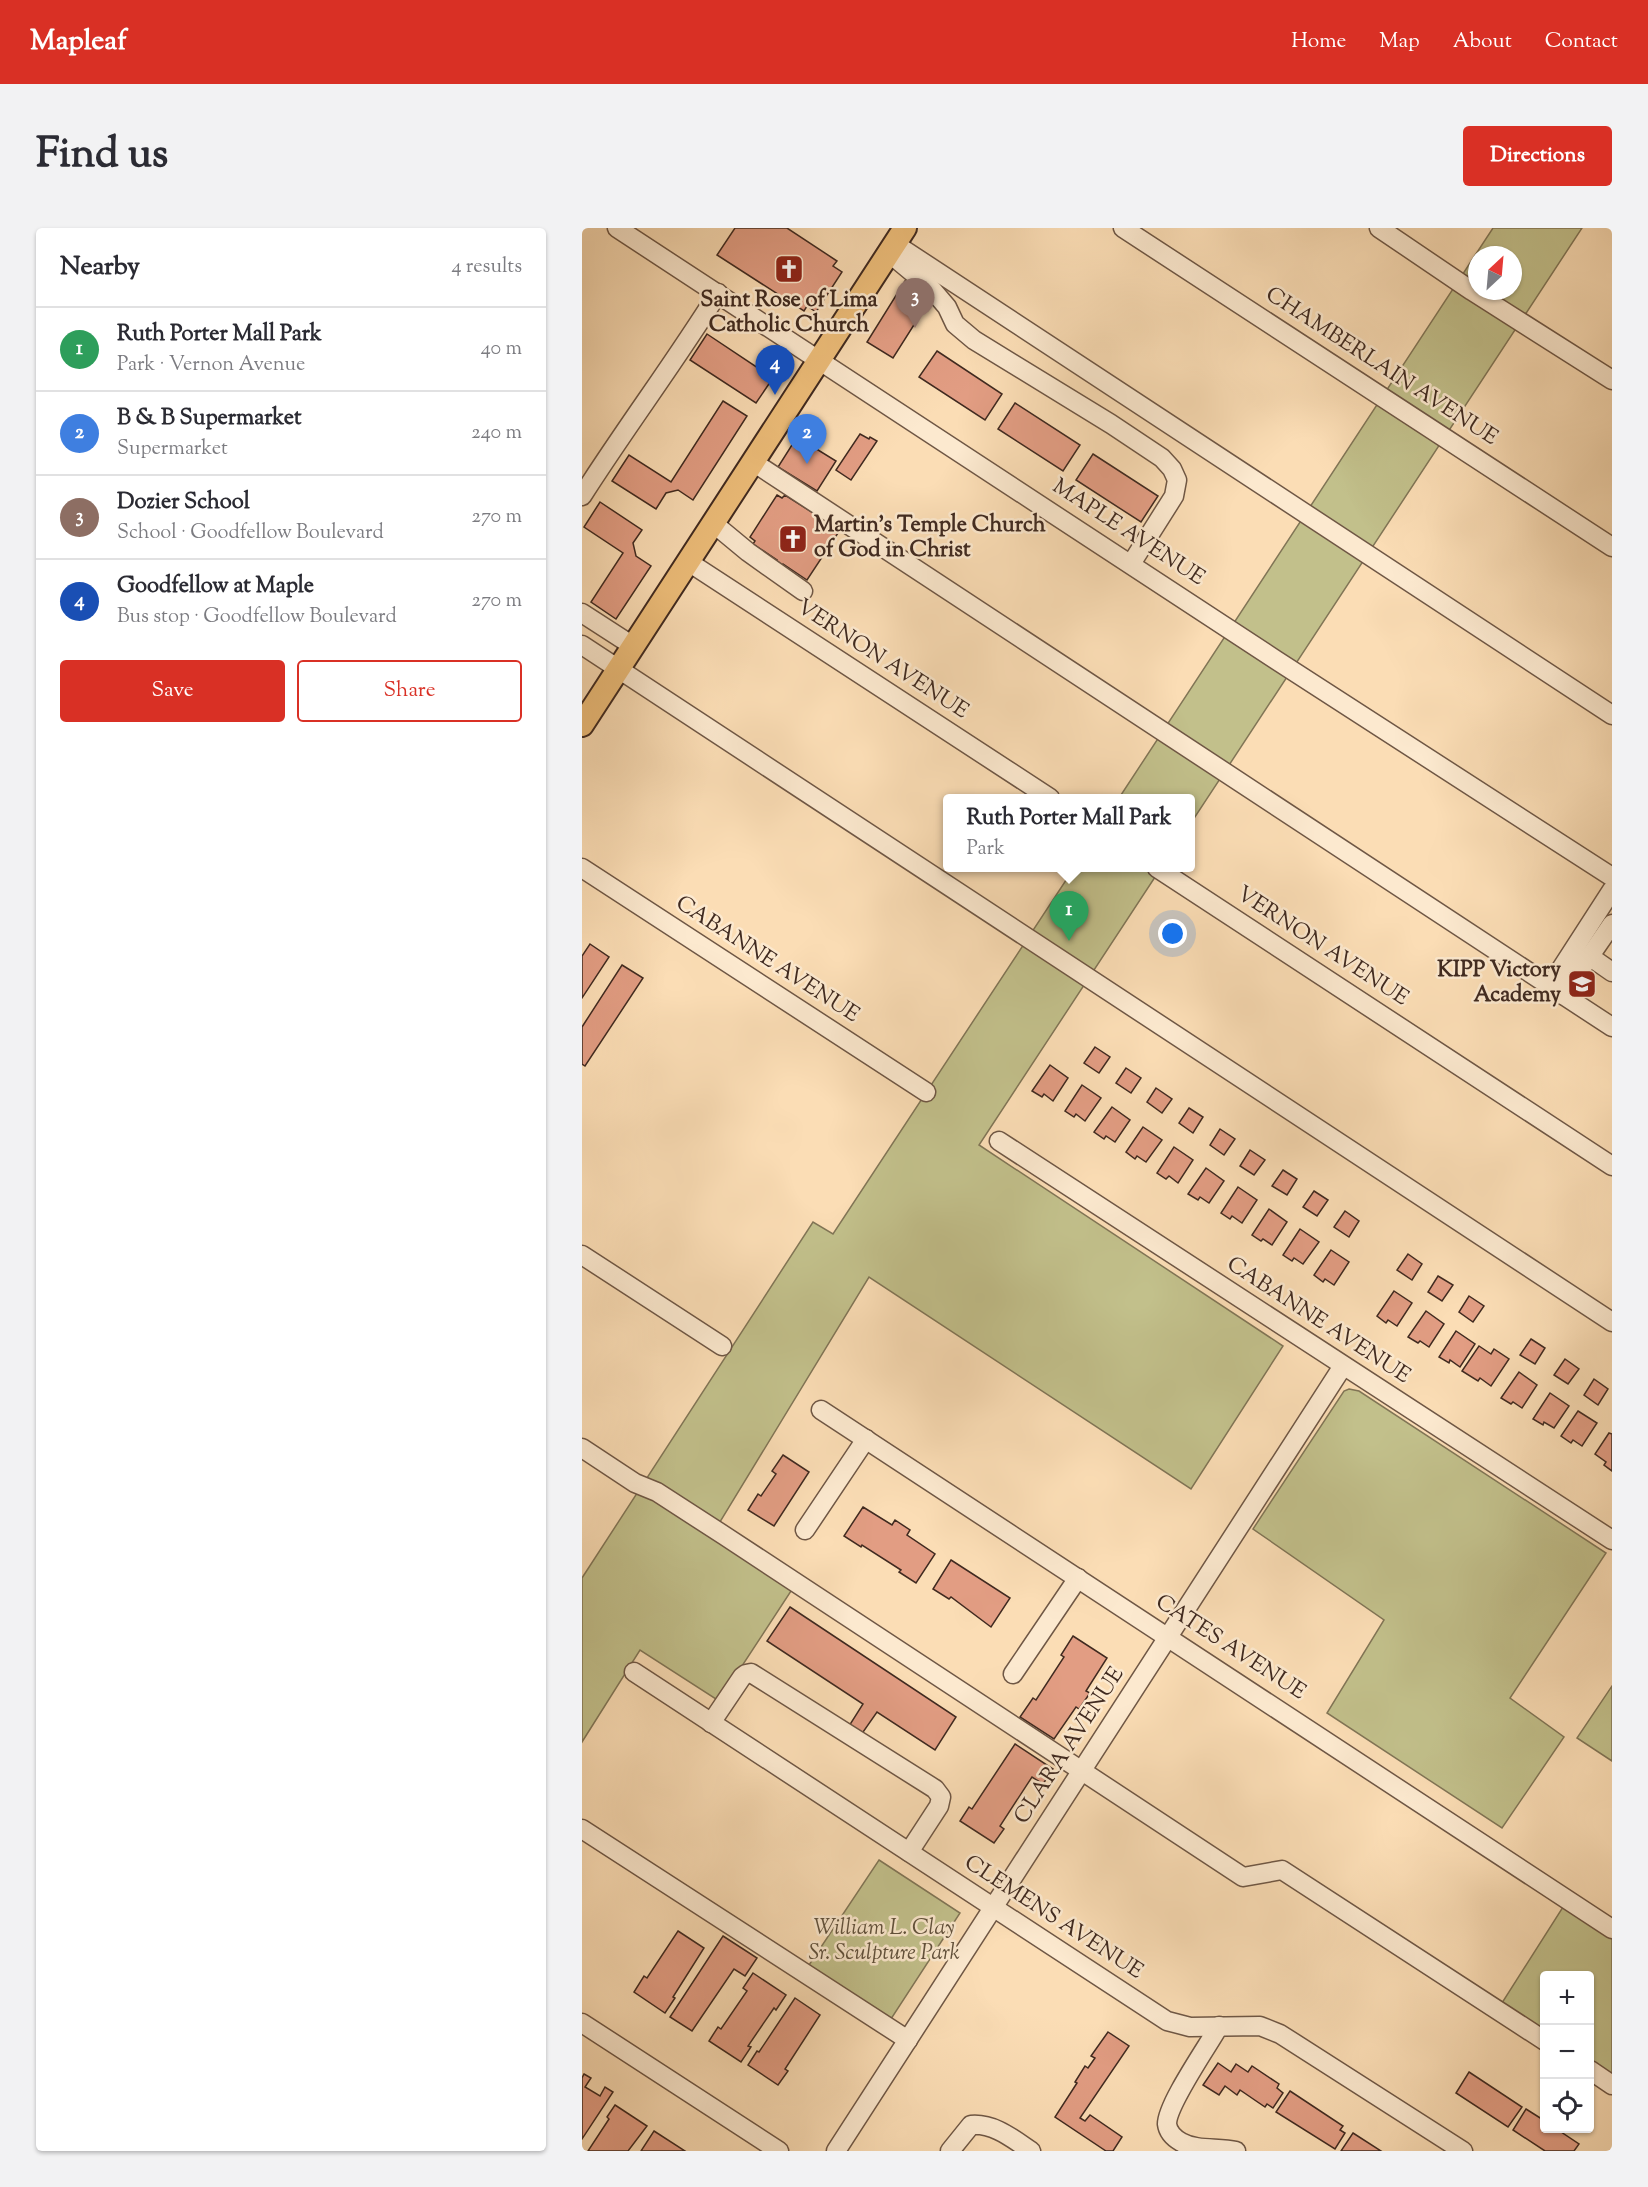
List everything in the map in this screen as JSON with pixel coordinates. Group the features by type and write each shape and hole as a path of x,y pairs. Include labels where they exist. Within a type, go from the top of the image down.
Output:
{"main road":[{"path":"582,725 896,242"}],"street":[{"name":"MAPLE AVENUE","path":"617,228 1612,877"},
{"name":"CHAMBERLAIN AVENUE","path":"1124,228 1612,547"},
{"path":"1379,228 1472,291 1612,380"},
{"path":"896,242 947,307 955,324 974,340 1111,424 1162,458 1172,469 1178,480 1174,496 1131,564"},
{"path":"896,242 1612,715"},
{"path":"582,496 697,327 717,293"},
{"path":"753,462 1612,1027"},
{"path":"713,523 748,552 803,591"},
{"name":"VERNON AVENUE","path":"687,561 1044,794"},
{"path":"582,613 633,646"},
{"path":"582,645 1612,1322"},
{"name":"CABANNE AVENUE","path":"582,868 926,1092"},
{"name":"VERNON AVENUE","path":"1165,872 1612,1166"},
{"path":"1556,991 1612,891"},
{"path":"1556,991 1589,956 1612,924"},
{"path":"1589,956 1612,972"},
{"name":"CABANNE AVENUE","path":"999,1141 1612,1540"},
{"path":"582,1255 722,1346"},
{"name":"CLARA AVENUE","path":"836,2151 1343,1366"},
{"name":"CATES AVENUE","path":"821,1410 1612,1929"},
{"path":"806,1530 866,1439"},
{"path":"582,1448 635,1484 657,1492 725,1536 1243,1878 1282,1870 1540,2038"},
{"path":"1013,1674 1078,1578"},
{"name":"CLEMENS AVENUE","path":"634,1672 1167,2021 1190,2027 1260,2026 1280,2034 1463,2151"},
{"path":"711,1723 742,1677 751,1673 935,1789 941,1797 939,1806 909,1852"},
{"path":"582,1829 908,2040"},
{"path":"582,2023 779,2151"},
{"path":"1220,2026 1172,2106 1167,2125 1173,2136 1188,2145 1236,2151"},
{"path":"1594,2073 1612,2085"},
{"path":"950,2151 971,2126 982,2124 1006,2134 1031,2151"}],"green space":[{"path":"1493,228 1582,228 1195,817 1195,794 1122,794 1468,266 1468,300 1522,300 1522,246 1481,246"},
{"path":"1071,872 1158,872 979,1145 1283,1346 1191,1489 869,1277 712,1535 793,1588 719,1701 640,1650 582,1742 582,1578 813,1222 833,1234"},
{"path":"1349,1389 1359,1391 1606,1553 1510,1698 1564,1737 1502,1828 1327,1713 1384,1620 1253,1529 1344,1391"},
{"path":"1612,1686 1612,1761 1577,1738"},
{"name":"William L. Clay Sr. Sculpture Park","path":"879,1860 960,1913 889,2022 807,1968"},
{"path":"1563,1907 1612,1939 1612,2078 1594,2066 1594,1971 1540,1971 1540,2031 1500,2006"}],"building":[{"name":"Saint Rose of Lima Catholic Church","path":"735,228 787,228 837,261 833,266 842,272 816,312 807,306 804,311 717,255"},
{"path":"905,281 931,298 893,358 867,342"},
{"path":"707,334 773,378 756,403 690,360"},
{"path":"937,351 1002,394 985,420 919,377"},
{"path":"723,401 747,416 693,500 678,490 666,493 656,509 612,481 629,455 671,482"},
{"path":"1015,403 1080,445 1063,471 998,429"},
{"path":"860,434 877,441 851,480 836,470"},
{"path":"797,437 836,461 817,491 778,467"},
{"path":"1093,454 1158,496 1141,522 1076,480"},
{"name":"Martin's Temple Church of God in Christ","path":"777,495 782,498 785,495 840,530 807,580 783,564 781,567 775,563 777,560 753,544 755,541 750,537"},
{"path":"600,502 642,530 633,543 636,556 651,566 616,619 591,602 623,553 584,527"},
{"path":"590,944 609,957 582,998 582,956"},
{"path":"622,965 643,978 585,1066 582,1064 582,1027"},
{"path":"1095,1047 1110,1057 1099,1073 1084,1063"},
{"path":"1050,1065 1068,1078 1053,1101 1044,1094 1042,1097 1032,1091"},
{"path":"1126,1068 1141,1078 1131,1093 1116,1083"},
{"path":"1082,1085 1101,1098 1085,1121 1076,1114 1074,1117 1065,1111"},
{"path":"1156,1088 1172,1099 1162,1113 1147,1102"},
{"path":"1112,1107 1130,1120 1115,1142 1106,1136 1104,1139 1094,1132"},
{"path":"1189,1108 1203,1117 1193,1133 1179,1123"},
{"path":"1143,1127 1162,1140 1146,1162 1137,1156 1135,1159 1126,1152"},
{"path":"1220,1129 1235,1139 1224,1155 1210,1145"},
{"path":"1174,1147 1193,1160 1178,1183 1169,1176 1166,1179 1157,1173"},
{"path":"1250,1150 1265,1160 1254,1175 1240,1166"},
{"path":"1206,1168 1224,1181 1209,1203 1200,1197 1198,1200 1188,1194"},
{"path":"1283,1170 1297,1179 1287,1195 1272,1186"},
{"path":"1238,1187 1257,1200 1242,1223 1232,1216 1230,1219 1221,1213"},
{"path":"1314,1191 1328,1200 1317,1216 1303,1207"},
{"path":"1269,1209 1287,1222 1272,1245 1252,1235"},
{"path":"1345,1211 1359,1221 1349,1237 1334,1227"},
{"path":"1300,1229 1319,1242 1303,1264 1283,1255"},
{"path":"1331,1250 1349,1262 1334,1285 1325,1279 1323,1282 1314,1275"},
{"path":"1408,1254 1422,1264 1412,1280 1397,1270"},
{"path":"1438,1276 1453,1285 1442,1301 1428,1292"},
{"path":"1394,1291 1412,1303 1397,1326 1388,1320 1386,1323 1377,1316"},
{"path":"1469,1296 1484,1306 1473,1322 1459,1312"},
{"path":"1426,1311 1444,1324 1429,1347 1408,1337"},
{"path":"1456,1331 1475,1344 1460,1367 1450,1360 1449,1363 1439,1357"},
{"path":"1531,1339 1545,1348 1535,1364 1520,1355"},
{"path":"1479,1346 1491,1354 1494,1349 1509,1359 1491,1386 1480,1378 1478,1381 1462,1371"},
{"path":"1565,1359 1579,1369 1568,1384 1554,1375"},
{"path":"1519,1372 1537,1385 1522,1408 1501,1398"},
{"path":"1594,1379 1608,1389 1598,1405 1584,1395"},
{"path":"1550,1393 1569,1406 1554,1428 1533,1419"},
{"path":"1578,1411 1597,1423 1582,1446 1573,1440 1571,1443 1561,1436"},
{"path":"1609,1433 1612,1434 1612,1471 1604,1465 1606,1462 1595,1454"},
{"path":"783,1455 809,1472 774,1526 748,1510 758,1494 761,1496 776,1474 772,1471"},
{"path":"863,1507 892,1525 895,1520 910,1530 907,1535 935,1554 916,1583 899,1572 901,1570 844,1536"},
{"path":"951,1560 1010,1598 991,1627 951,1597 949,1599 933,1589"},
{"path":"790,1607 956,1717 935,1750 877,1712 861,1735 849,1726 863,1704 767,1641"},
{"path":"1073,1636 1107,1658 1086,1691 1090,1693 1079,1709 1076,1707 1054,1739 1020,1717 1033,1698 1036,1700 1064,1657 1061,1655"},
{"path":"1015,1744 1053,1769 1043,1784 1032,1777 1000,1826 1004,1829 994,1843 960,1821 969,1807 972,1809"},
{"path":"678,1931 704,1948 665,2013 634,1992 644,1976 647,1978"},
{"path":"723,1936 757,1958 745,1976 734,1969 692,2031 670,2017"},
{"path":"753,1973 786,1995 776,2010 774,2008 748,2046 751,2047 741,2062 709,2041 718,2027 721,2029 747,1991 743,1988"},
{"path":"795,1998 820,2015 785,2069 788,2071 778,2085 748,2065"},
{"path":"1108,2032 1129,2046 1080,2118 1085,2121 1090,2115 1122,2137 1113,2151 1106,2151 1055,2117 1085,2066 1088,2068 1095,2058 1091,2056"},
{"path":"1218,2063 1231,2072 1236,2064 1248,2072 1252,2066 1279,2084 1277,2088 1283,2093 1273,2108 1267,2104 1265,2107 1240,2090 1237,2095 1225,2086 1219,2095 1203,2085"},
{"path":"1469,2072 1522,2107 1508,2127 1456,2093"},
{"path":"584,2074 591,2078 585,2087 600,2096 605,2087 613,2092 582,2139 582,2078"},
{"path":"1290,2091 1343,2126 1340,2130 1345,2133 1335,2149 1276,2112"},
{"path":"615,2105 647,2126 628,2151 588,2151 609,2119 607,2117"},
{"path":"1526,2109 1540,2118 1540,2133 1562,2133 1579,2144 1574,2151 1545,2151 1513,2130"},
{"path":"654,2131 685,2151 641,2151"},
{"path":"1353,2133 1381,2151 1341,2151"}],"place":[{"name":"Saint Rose of Lima Catholic Church","path":"789,269"},
{"name":"Dozier School","path":"915,328"},
{"name":"Goodfellow at Maple","path":"775,395"},
{"name":"B & B Supermarket","path":"807,464"},
{"name":"Martin's Temple Church of God in Christ","path":"793,539"},
{"name":"Ruth Porter Mall Park","path":"1069,941"},
{"name":"KIPP Victory Academy","path":"1582,984"}]}
